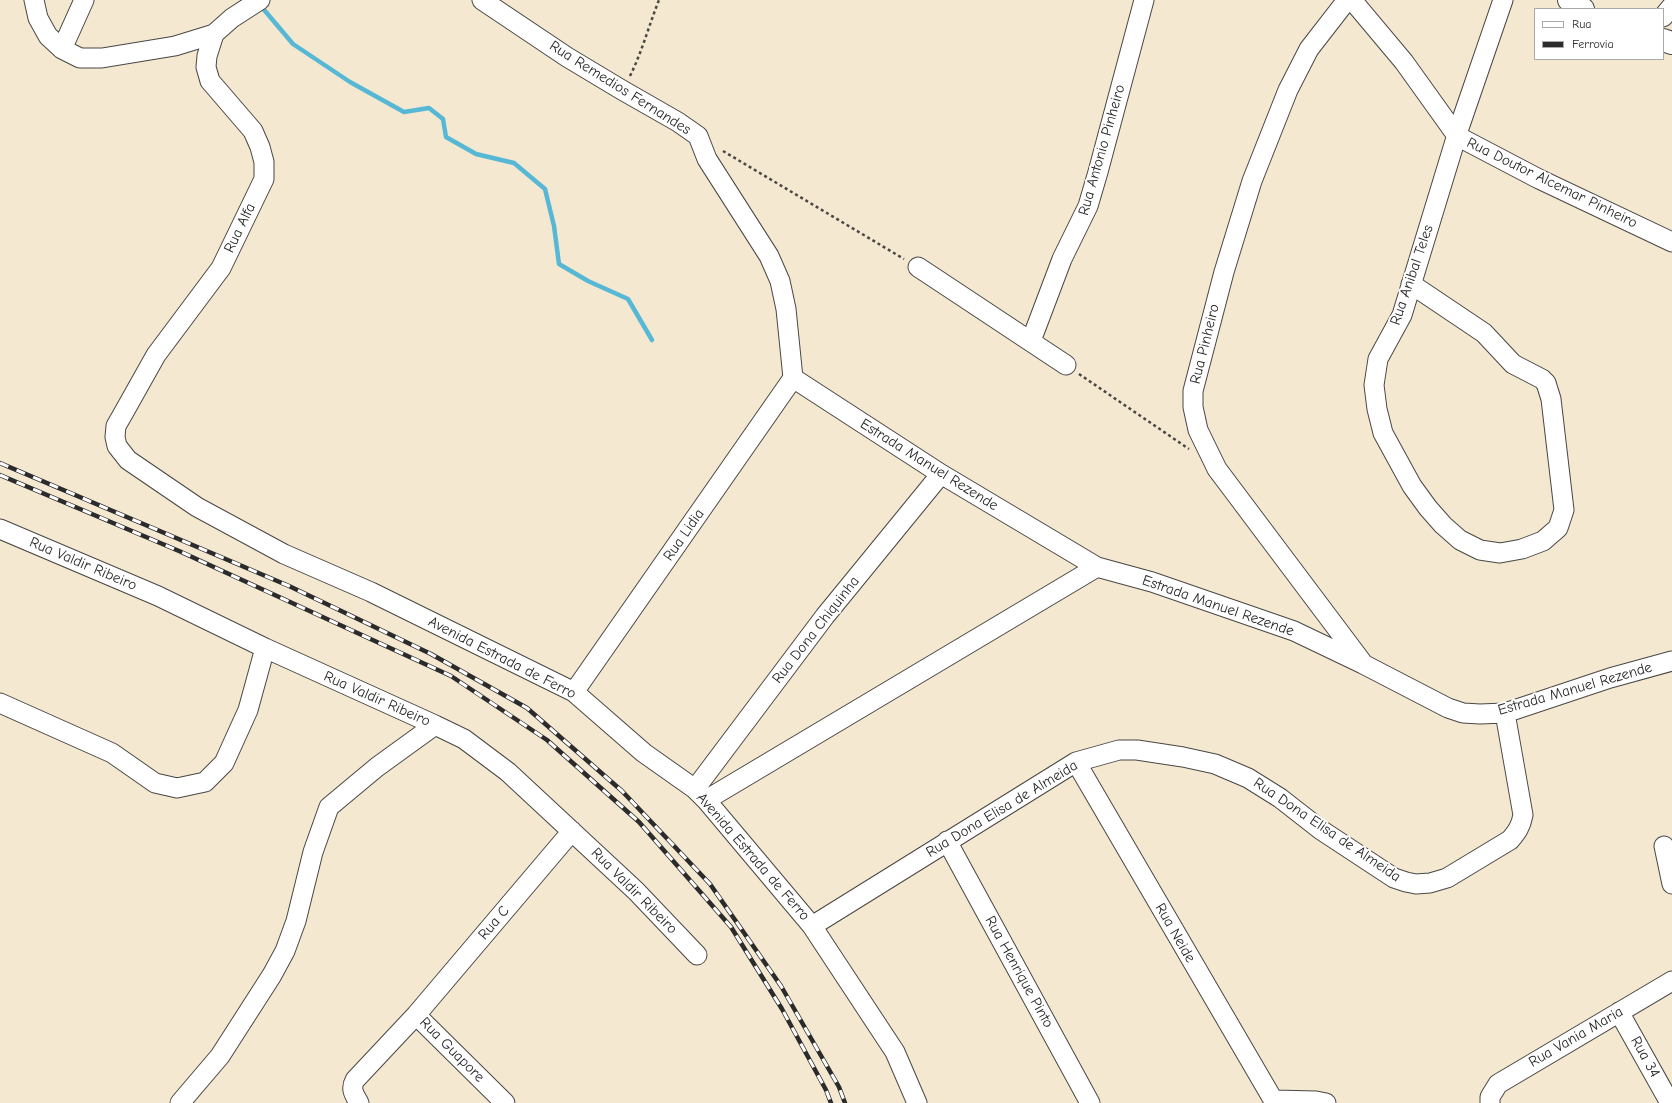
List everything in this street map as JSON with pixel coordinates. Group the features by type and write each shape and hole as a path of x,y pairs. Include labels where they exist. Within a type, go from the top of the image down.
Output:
{"main road":[{"path":"1569,0 1581,8"}],"street":[{"path":"34,0 38,18 48,36 62,50 80,58 102,58 175,46 214,34 249,4"},
{"path":"62,50 84,0"},
{"name":"Rua Remedios Fernandes","path":"482,0 567,56 678,122 698,136 707,159 769,256 780,281 786,309 793,378"},
{"name":"Rua Antonio Pinheiro","path":"1031,341 1062,259 1088,206 1144,0"},
{"name":"Rua Pinheiro","path":"1347,0 1309,49 1288,90 1252,181 1224,272 1193,391 1193,407 1198,430 1217,468 1363,664"},
{"name":"Rua Doutor Alcemar Pinheiro","path":"1352,0 1404,62 1457,136 1539,179 1672,242"},
{"name":"Rua Anibal Teles","path":"1411,284 1484,333 1513,364 1542,379 1546,384 1551,399 1564,510 1558,528 1543,541 1522,550 1500,553 1480,550 1460,540 1443,525 1412,486 1383,433 1377,409 1374,385 1378,359 1402,315 1411,284 1457,136 1503,0"},
{"path":"1664,16 1672,6"},
{"name":"Rua Alfa","path":"124,412 156,355 221,268 264,179 264,162 260,147 253,131 210,80 206,67 207,56 214,34"},
{"path":"918,267 1066,365"},
{"name":"Estrada Manuel Rezende","path":"793,378 941,474 1097,567 1152,582 1294,631 1363,664 1448,708 1463,713 1505,713 1610,678 1672,661"},
{"name":"Rua Lidia","path":"574,692 793,378"},
{"name":"Avenida Estrada de Ferro","path":"124,412 116,426 115,437 117,446 128,460 197,507 284,554 371,592 574,692 644,753 701,795 812,926 895,1052 917,1103"},
{"name":"Rua Dona Chiquinha","path":"701,795 825,616 941,474"},
{"name":"Rua Valdir Ribeiro","path":"0,529 158,596 265,648 435,724 464,739 508,772 572,831 636,891 697,955"},
{"path":"701,795 1097,567"},
{"path":"0,703 112,753 155,783 177,788 205,782 224,763 248,710 265,648"},
{"name":"Rua Dona Elisa de Almeida","path":"812,926 1076,762 1119,750 1137,750 1183,757 1214,764 1248,778 1280,798 1321,830 1394,878 1416,884 1430,883 1447,878 1510,840 1518,831 1523,815 1505,713"},
{"path":"180,1103 220,1056 285,952 296,921 313,852 329,807 377,767 435,724"},
{"name":"Rua Neide","path":"1076,762 1274,1102"},
{"name":"Rua C","path":"359,1103 352,1091 352,1086 355,1080 416,1014 572,831"},
{"name":"Rua Henrique Pinto","path":"947,841 1090,1103"},
{"path":"1664,846 1672,884"},
{"name":"Rua Vania Maria","path":"1490,1103 1490,1097 1498,1084 1672,981"},
{"name":"Rua 34","path":"1619,1012 1670,1103"},
{"name":"Rua Guapore","path":"416,1014 505,1103"},
{"path":"1274,1102 1316,1101 1326,1103"}],"path":[{"path":"622,90 641,54 645,37 659,0"},
{"path":"698,136 918,267"},
{"path":"1066,365 1191,450"}],"waterway":[{"path":"260,5 293,44 350,82 404,112 429,108 443,119 446,137 476,154 514,163 545,189 554,226 559,264 588,281 628,299 652,340"}],"railway":[{"path":"0,463 289,586 431,654 527,708 622,791 710,884 781,986 839,1087 845,1103"},
{"path":"0,475 179,551 451,676 547,740 639,822 731,927 782,1009 826,1090 831,1103"}]}
